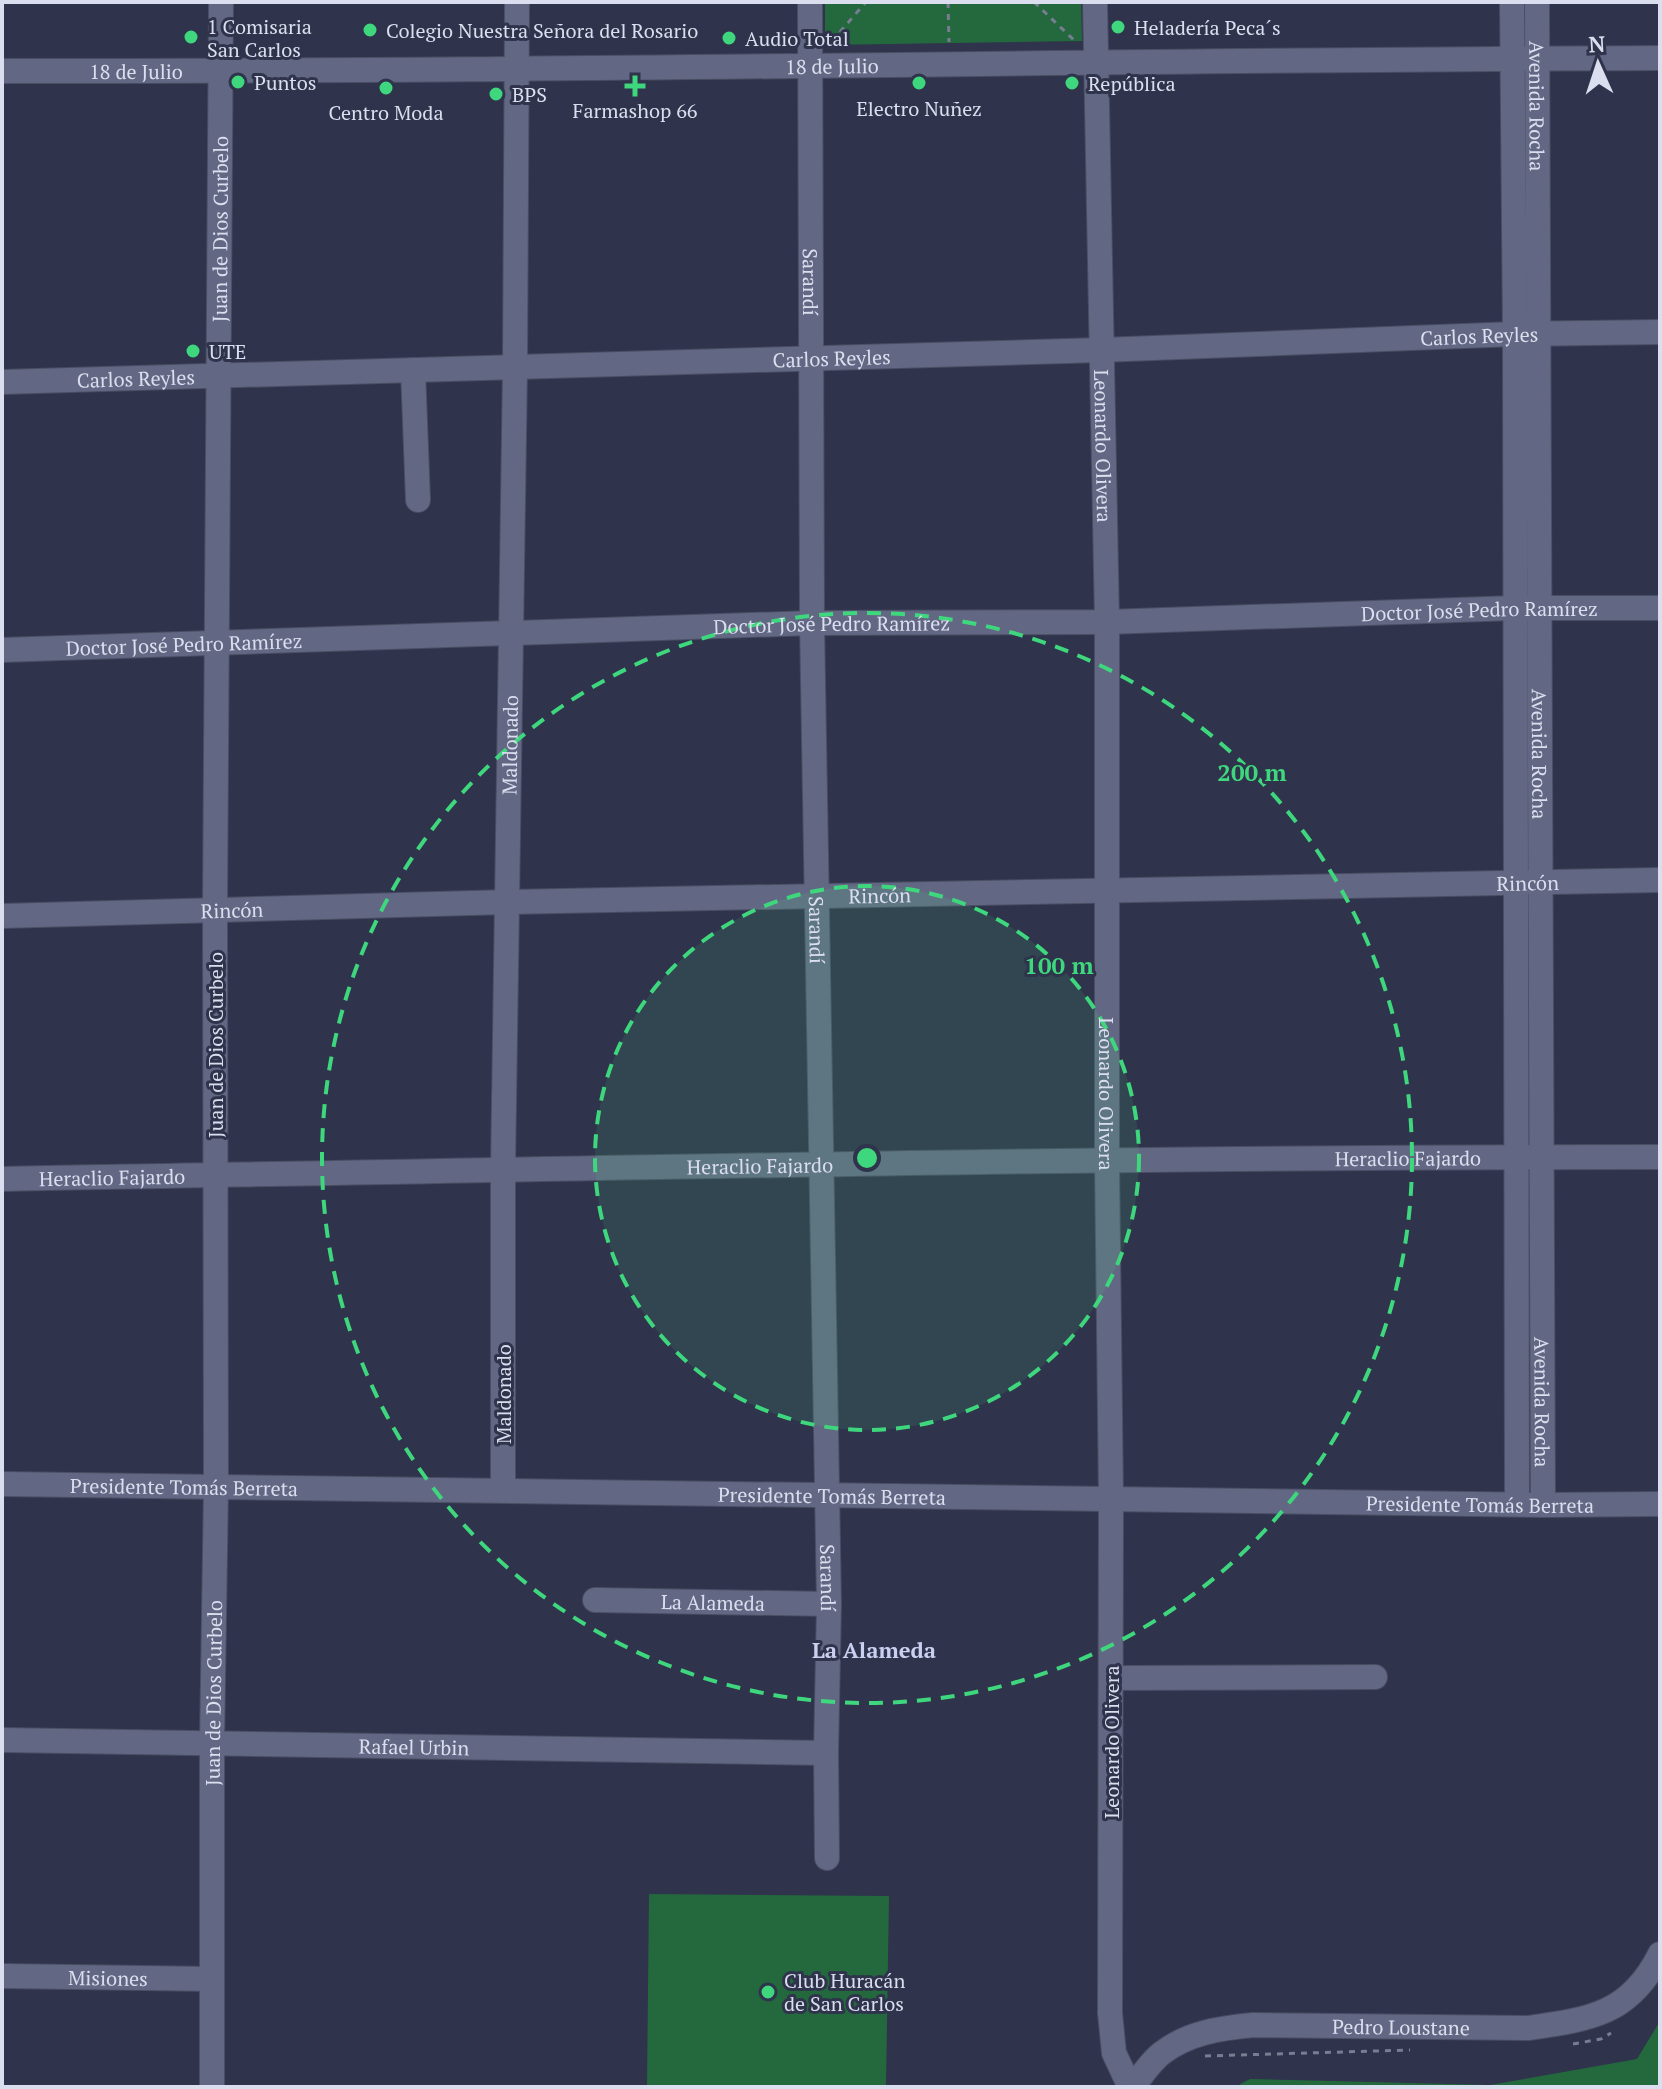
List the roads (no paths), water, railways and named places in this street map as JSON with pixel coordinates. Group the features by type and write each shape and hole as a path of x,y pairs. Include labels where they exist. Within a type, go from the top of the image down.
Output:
{"street":[{"name":"Juan de Dios Curbelo","path":"212,2087 221,2"},
{"name":"Maldonado","path":"503,1489 503,1169 512,632 517,2"},
{"name":"Sarandí","path":"810,2 812,623 828,1494 827,1858"},
{"name":"Leonardo Olivera","path":"1095,2 1107,622 1110,2013 1114,2053 1131,2087"},
{"name":"Avenida Rocha","path":"1512,2 1517,1504"},
{"name":"Avenida Rocha","path":"1537,2 1543,1505"},
{"name":"18 de Julio","path":"2,71 221,72 1096,61 1660,58"},
{"name":"Carlos Reyles","path":"2,382 1660,332"},
{"path":"413,370 418,500"},
{"name":"Doctor José Pedro Ramírez","path":"2,650 812,623 1107,622 1541,607 1660,608"},
{"name":"Rincón","path":"2,916 215,908 1660,880"},
{"name":"Heraclio Fajardo","path":"2,1179 503,1169 1660,1157"},
{"name":"Presidente Tomás Berreta","path":"2,1484 1543,1505 1660,1504"},
{"name":"La Alameda","path":"595,1600 829,1604"},
{"path":"1111,1678 1375,1677"},
{"name":"Rafael Urbin","path":"2,1740 826,1753"},
{"name":"Pedro Loustane","path":"1131,2087 1160,2054 1187,2038 1219,2028 1253,2025 1529,2028 1567,2023 1628,1999 1648,1978 1660,1954"},
{"name":"Misiones","path":"2,1976 212,1979"}],"place":[{"name":"Heladería Peca´s","path":"1118,27"},
{"name":"Colegio Nuestra Señora del Rosario","path":"370,30"},
{"name":"1 Comisaria San Carlos","path":"191,37"},
{"name":"Audio Total","path":"729,38"},
{"name":"Puntos","path":"238,82"},
{"name":"Electro Nuñez","path":"919,83"},
{"name":"República","path":"1072,83"},
{"name":"Farmashop 66","path":"635,86"},
{"name":"Centro Moda","path":"386,88"},
{"name":"BPS","path":"496,94"},
{"name":"UTE","path":"193,351"},
{"name":"Club Huracán de San Carlos","path":"768,1992"}],"district":[{"name":"La Alameda","path":"874,1649"}]}
